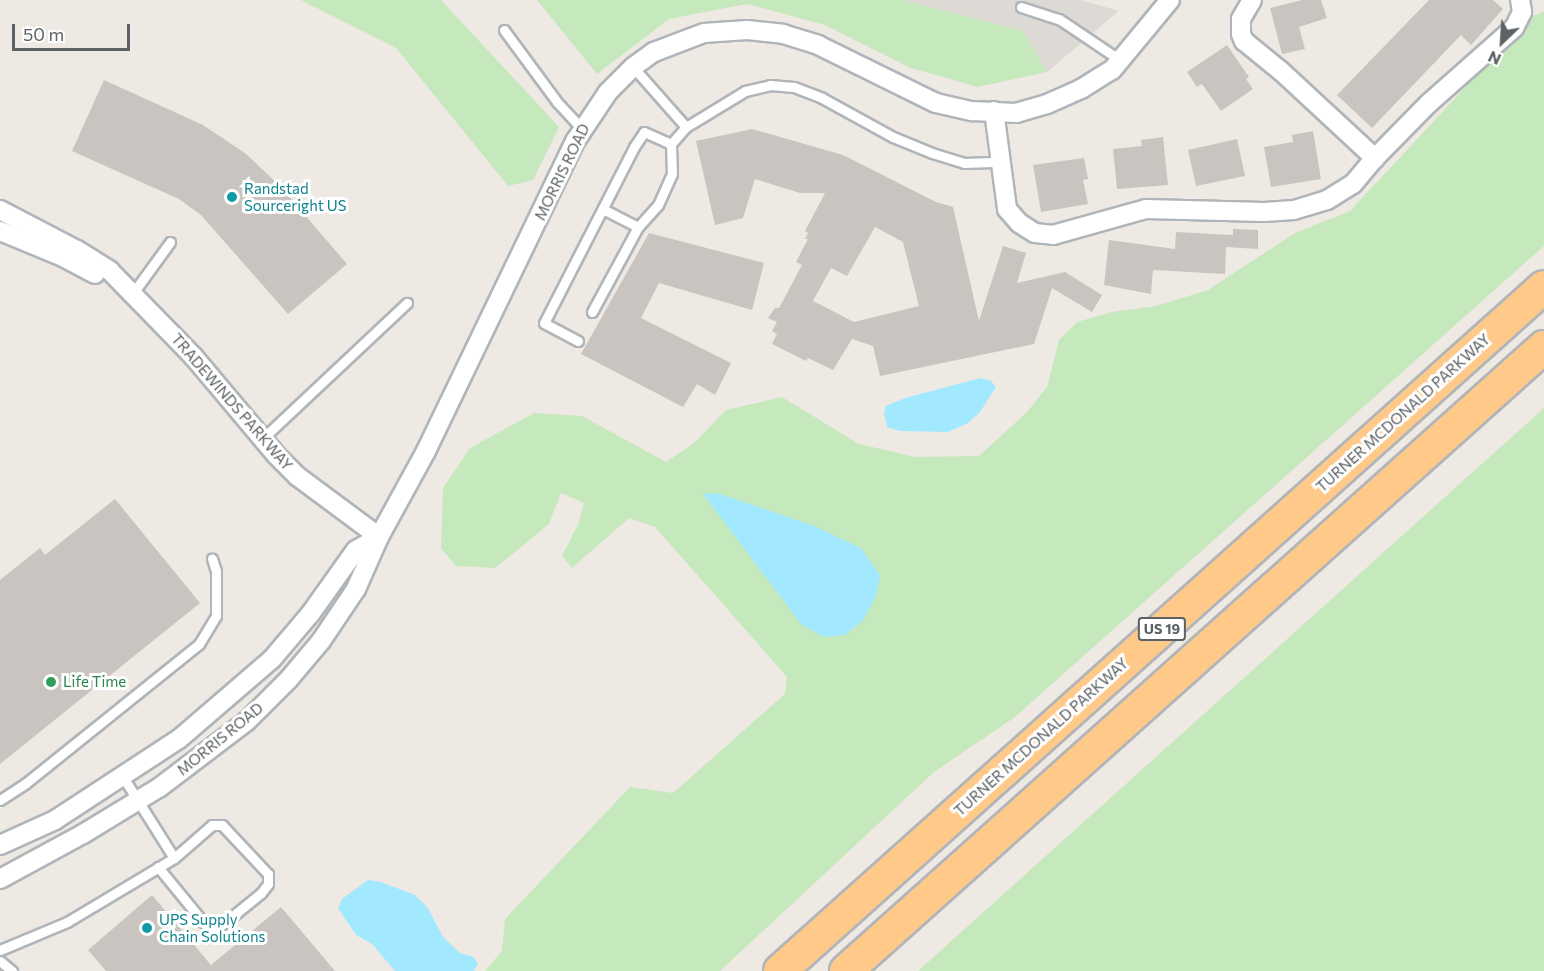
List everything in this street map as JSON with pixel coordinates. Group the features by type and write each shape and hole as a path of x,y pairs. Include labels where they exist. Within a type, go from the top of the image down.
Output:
{"highway":[{"name":"TURNER MCDONALD PARKWAY","path":"780,971 1544,287"},
{"name":"US 19","path":"846,971 1544,347"}],"street":[{"name":"MORRIS ROAD","path":"0,879 138,801 247,722 289,679 321,641 365,570 379,537 426,451 582,129 608,92 633,67 654,52 704,33 747,30 774,33 818,45 936,103 972,111 1016,113 1047,105 1081,89 1112,70 1170,0"},
{"path":"1252,0 1241,20 1241,34 1244,41 1282,72 1375,158"},
{"path":"994,111 1007,209 1019,223 1035,233 1053,235 1146,209 1264,212 1294,210 1327,200 1353,184 1428,104 1514,28 1522,12 1520,0"},
{"name":"TRADEWINDS PARKWAY","path":"0,210 77,250 110,271 193,356 261,439 297,476 379,537"},
{"name":"TRADEWINDS PARKWAY","path":"0,231 126,287"},
{"name":"TRADEWINDS PARKWAY","path":"0,237 51,252"},
{"name":"MORRIS ROAD","path":"0,846 55,820 179,739 272,659 311,613 356,550 379,537"}],"lane":[{"path":"1021,7 1059,19 1120,60"},
{"path":"504,30 556,102 582,129"},
{"path":"633,67 686,127"},
{"path":"592,312 638,227 658,205 672,174 671,144 686,127 745,91 770,86 794,87 822,98 893,137 932,153 964,163 1000,162"},
{"path":"578,341 544,323 634,147 644,132 671,144"},
{"path":"603,209 638,227"},
{"path":"126,287 170,242"},
{"path":"261,439 407,303"},
{"path":"0,800 26,783 199,644 216,616 216,571 212,559"},
{"path":"123,777 174,858"},
{"path":"0,950 67,922 158,867 174,858 212,825 222,825 268,874 268,884 218,928 211,928 203,922 158,867"},
{"path":"0,961 12,971"}],"shaded area":[{"path":"903,0 1081,0 1119,11 1047,72 1023,31"}],"green space":[{"path":"301,0 441,0 559,127 533,180 508,186 396,48"},
{"path":"537,0 903,0 1023,31 1047,72 978,87 911,68 825,25 747,4 669,19 597,74"},
{"path":"1544,11 1544,246 1015,717 934,772 720,971 485,971 502,951 505,919 630,787 673,793 785,694 787,677 655,527 629,518 572,568 562,556 579,522 584,503 561,493 549,524 495,568 456,566 441,548 443,488 470,448 534,413 582,416 666,462 693,444 726,410 782,397 859,444 915,457 979,456 1027,412 1047,387 1059,340 1077,322 1112,312 1156,306 1208,290 1295,233 1350,211 1531,17"},
{"path":"1544,408 1544,971 918,971"}],"water":[{"path":"981,378 991,381 996,387 980,412 968,423 948,432 900,431 887,427 884,413 886,406 905,398"},
{"path":"717,493 814,526 861,548 880,575 876,596 863,620 845,635 824,637 801,624 703,494"},
{"path":"368,880 381,882 415,895 428,908 443,937 460,953 474,957 478,964 474,971 395,971 372,944 356,935 338,908 342,899"}],"building":[{"path":"1302,0 1321,0 1327,18 1299,27 1305,49 1282,54 1270,8"},
{"path":"1429,0 1493,0 1503,9 1471,45 1461,35 1372,128 1337,95"},
{"path":"1227,45 1249,77 1246,79 1253,89 1221,111 1202,84 1197,87 1187,72"},
{"name":"Randstad Sourceright US","path":"104,80 203,125 245,153 280,186 347,264 288,314 201,215 179,199 72,151"},
{"path":"752,129 843,155 936,202 953,207 979,321 1003,246 1026,253 1017,283 1065,272 1102,295 1092,312 1052,288 1034,344 880,376 873,346 852,339 833,370 808,358 806,361 772,344 777,334 772,331 777,322 768,318 775,308 779,308 802,265 796,262 808,239 805,239 808,233 805,231 825,193 800,193 755,179 743,218 715,225 696,141","holes":["875,227 903,242 919,306 854,322 813,301 831,268 847,276"]},
{"path":"1313,131 1321,179 1271,187 1264,147 1293,142 1292,135"},
{"path":"1163,137 1168,185 1117,189 1113,149 1142,146 1141,140"},
{"path":"1237,139 1245,176 1196,186 1188,150"},
{"path":"1084,158 1088,179 1083,180 1088,204 1041,212 1033,165"},
{"path":"1233,229 1258,230 1258,249 1226,247 1225,274 1153,270 1151,294 1104,285 1109,240 1175,249 1176,232 1233,235"},
{"path":"649,233 764,263 752,310 659,283 641,318 731,363 715,395 697,384 683,407 581,354"},
{"name":"Life Time","path":"115,499 200,603 0,764 0,580 40,548 45,555"},
{"name":"UPS Supply Chain Solutions","path":"152,895 211,965 281,907 335,971 106,971 88,950"}],"place":[{"name":"Randstad Sourceright US","path":"232,197"},
{"name":"Life Time","path":"51,682"},
{"name":"UPS Supply Chain Solutions","path":"147,928"}]}
